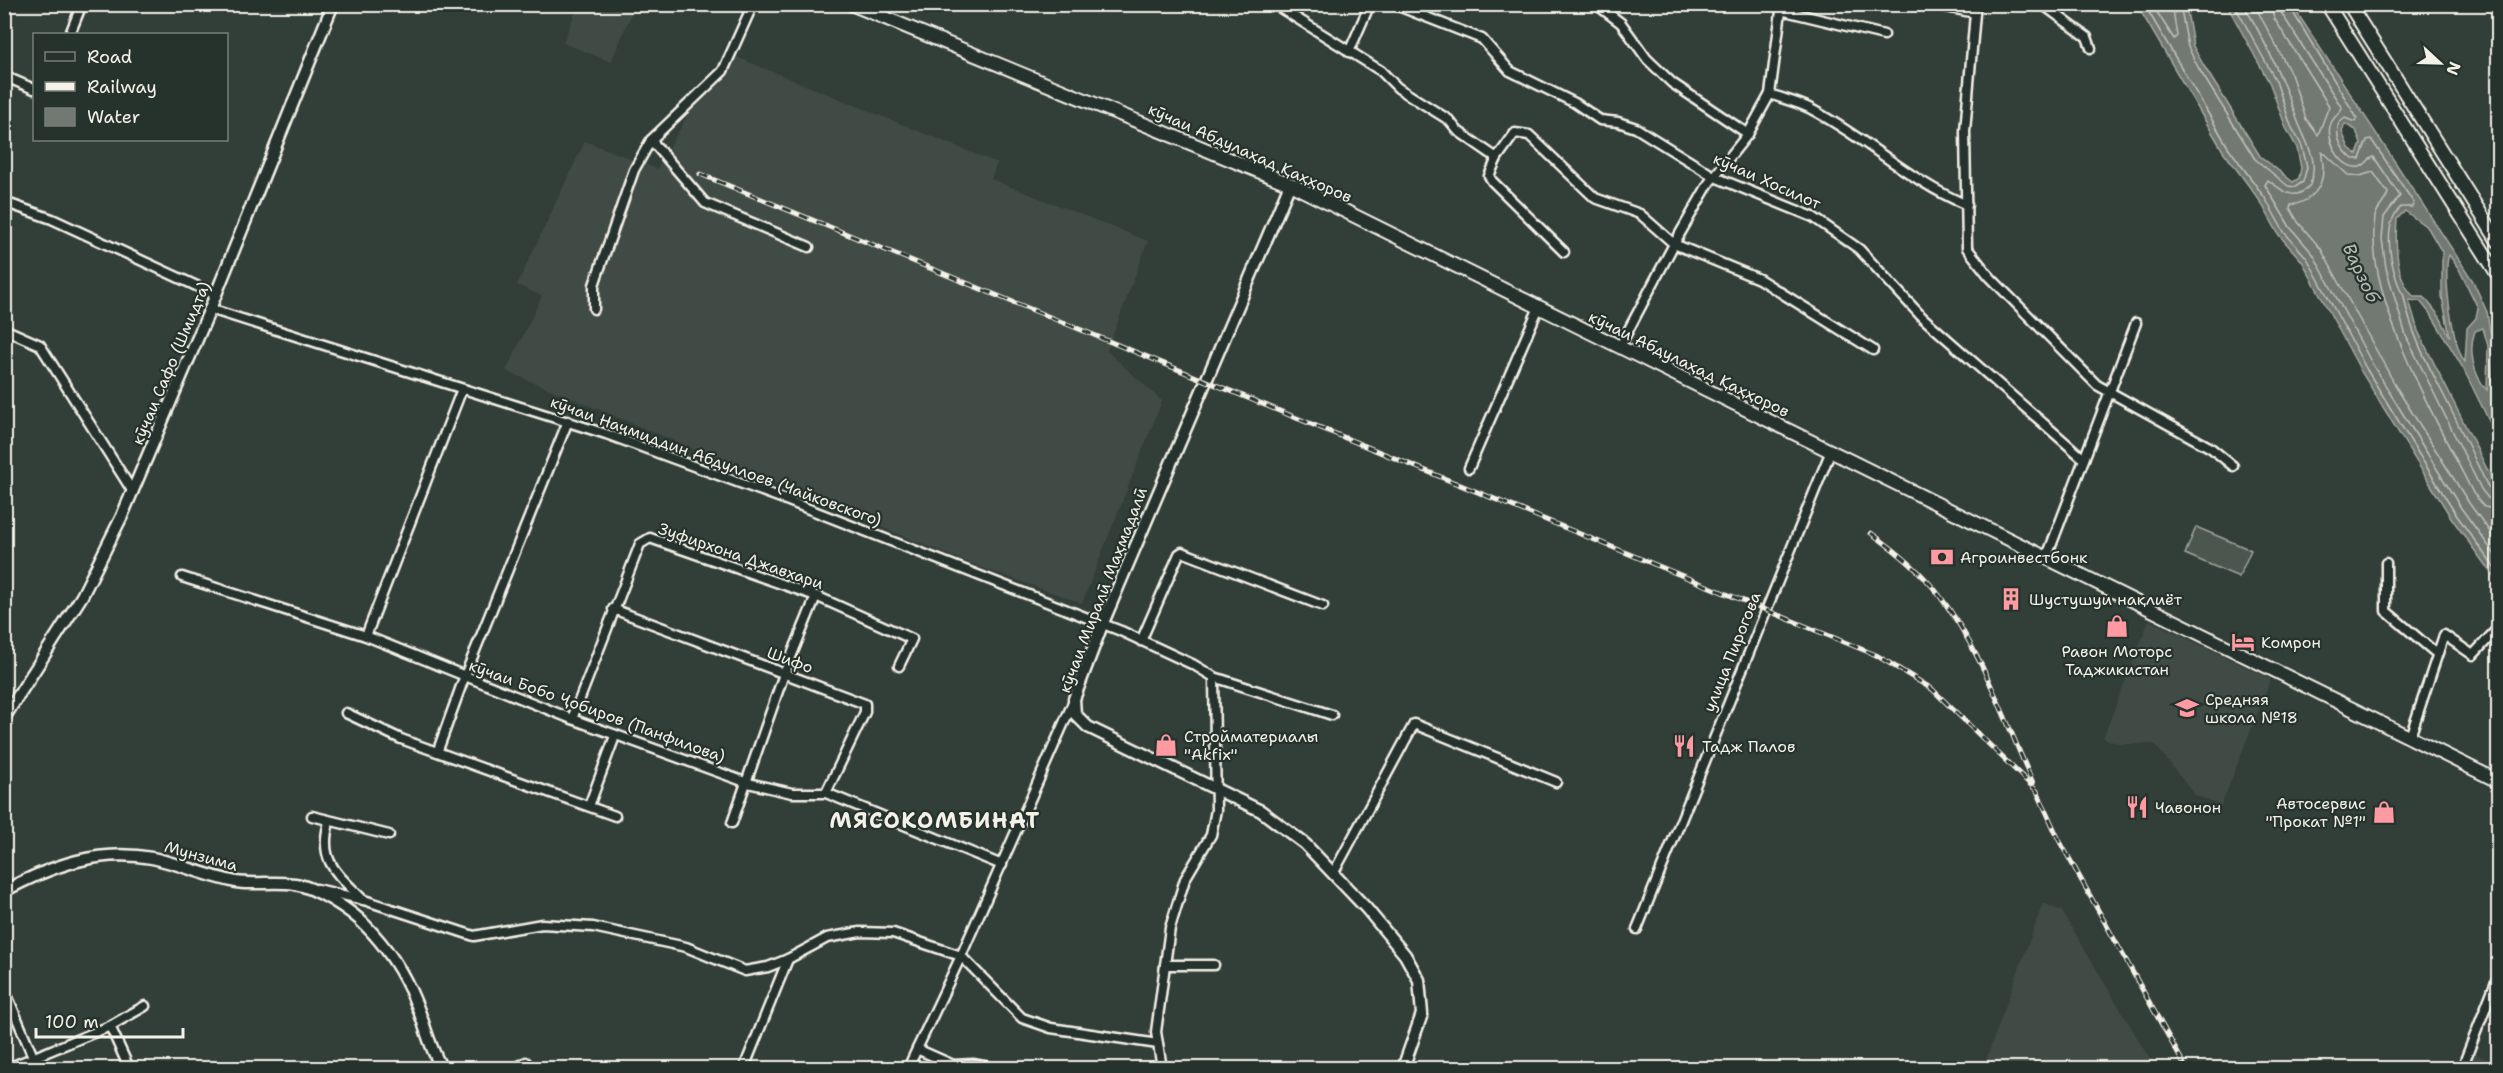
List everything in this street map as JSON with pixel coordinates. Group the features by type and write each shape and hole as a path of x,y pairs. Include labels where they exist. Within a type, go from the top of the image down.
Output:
{"main road":[{"name":"кӯчаи Абдулаҳад Қаҳҳоров","path":"851,4 1290,184 1620,346 1830,453 2499,781"},
{"path":"2327,4 2499,275"},
{"path":"2349,4 2499,241"}],"street":[{"path":"70,33 82,4"},
{"name":"кӯчаи Сафо (Шмидта)","path":"4,718 82,596 133,492 216,295 333,4"},
{"path":"594,309 594,285 601,260 634,171 651,140 723,71 753,4"},
{"path":"1274,4 1386,75 1398,88 1449,120 1458,131 1497,158"},
{"path":"1349,52 1371,4"},
{"name":"кӯчаи Хосилот","path":"1393,4 1482,39 1502,64 1522,78 1564,97 1600,120 1618,122 1643,132 1715,177 1797,208 1844,238 1873,263 1922,317 2084,459"},
{"path":"1596,4 1621,23 1647,59 1672,83 1748,134"},
{"path":"1931,4 1975,9 1965,131 1967,248 1989,276 2097,385 2211,448 2233,466"},
{"path":"2042,4 2087,37 2091,48"},
{"path":"1620,346 1674,244 1715,177 1748,134 1770,94 1781,7 1884,35"},
{"path":"4,76 33,89"},
{"path":"1770,94 1818,113 1936,192 1968,205"},
{"path":"1564,252 1489,176 1497,158 1515,133 1529,135 1595,198 1640,214 1674,244 1759,279 1873,350"},
{"path":"651,140 705,203 809,247"},
{"name":"кӯчаи Миралӣ Маҳмадалӣ","path":"1290,184 1102,625 1074,699 1075,714 1088,727 1261,811 1305,844 1333,874 1405,955 1419,980 1422,1014 1403,1068"},
{"path":"4,202 52,219 216,295"},
{"path":"1469,468 1539,307"},
{"name":"кӯчаи Наҷмиддин Абдуллоев (Чайковского)","path":"210,309 568,421 778,497 1102,625 1141,641 1214,677 1332,715"},
{"path":"2046,559 2136,323"},
{"path":"4,329 40,345 133,492"},
{"path":"366,636 462,389"},
{"path":"438,750 464,678 568,421"},
{"name":"улица Пирогова","path":"1637,929 1830,453"},
{"name":"Зуфирхона Джавхари","path":"572,719 640,544 650,538 816,596 912,639 899,666"},
{"path":"1141,641 1179,554 1182,552 1323,606"},
{"path":"2386,563 2386,610 2437,654"},
{"name":"кӯчаи Бобо Ҷобиров (Панфилова)","path":"182,577 366,636 464,678 615,736 748,783 792,793 826,793 1002,865"},
{"path":"732,823 748,783 784,675 816,596"},
{"name":"Шифо","path":"613,609 865,704 865,712 826,793"},
{"path":"2410,737 2444,634 2473,655 2499,628"},
{"path":"1162,1068 1156,1032 1170,928 1185,879 1211,835 1217,791 1213,737 1214,677"},
{"path":"909,1068 1002,865 1074,699"},
{"path":"346,713 401,739 438,750 615,816"},
{"path":"1333,874 1414,724 1556,782"},
{"path":"589,806 615,736"},
{"path":"312,816 389,835"},
{"path":"329,822 324,843 334,869 364,900"},
{"name":"Мунзима","path":"4,891 29,877 78,859 114,855 153,858 238,882 297,884 341,906 364,923 384,946 415,1000 435,1058 442,1068"},
{"path":"297,884 364,900 474,936 542,924 593,927 686,947 745,971 768,967 788,959 827,938 860,932 893,933 961,956 1022,1018 1051,1028 1158,1044"},
{"path":"744,1068 788,959"},
{"path":"1165,965 1214,965"},
{"path":"2462,1068 2499,976"},
{"path":"4,988 34,1059"},
{"path":"8,1068 110,1026 146,1006"},
{"path":"110,1026 129,1068"},
{"path":"917,1049 953,1065 973,1064 994,1068"},
{"path":"516,1068 526,1062"}],"shaded area":[{"path":"578,5 635,5 611,62 563,43"},
{"path":"724,52 997,163 991,179 1148,241 1107,351 1162,401 1082,603 966,562 506,371 542,296 517,285 585,141 657,169"},
{"path":"2196,527 2251,550 2239,577 2185,554"},
{"name":"Средняя школа №18","path":"2149,620 2271,679 2221,806 2195,795 2154,744 2121,744 2103,738"},
{"path":"2043,903 2062,911 2154,1066 2149,1068 1983,1068"},
{"path":"2472,1053 2498,1063 2498,1068 2467,1068"}],"water":[{"name":"Варзоб","path":"2137,5 2186,5 2193,46 2204,66 2260,156 2293,182 2299,178 2301,168 2297,148 2286,128 2270,84 2227,5 2292,5 2473,281 2487,312 2490,331 2497,348 2492,377 2498,416 2498,439 2463,368 2432,316 2420,301 2409,300 2418,331 2498,491 2498,583 2450,516 2362,373 2302,261 2279,235 2260,201 2223,151","holes":["2345,124 2356,130 2361,144 2357,154 2349,148 2342,132","2405,211 2428,228 2442,252 2442,297 2450,337 2440,317 2424,297 2414,297 2403,280 2396,250 2397,219","2449,255 2459,269 2478,308 2476,318 2467,328 2465,362 2456,342 2453,327 2447,264","2483,328 2488,346 2487,390 2478,377 2473,362 2472,346 2475,331"]}],"railway":[{"path":"700,174 1876,655 1932,689 2037,791 2059,840 2186,1068"},
{"path":"1871,533 1916,569 1954,616 1980,662 2033,783"}],"place":[{"name":"Агроинвестбонк","path":"1942,557"},
{"name":"Шустушуи нақлиёт","path":"2011,599"},
{"name":"Равон Моторс Таджикистан","path":"2117,626"},
{"name":"Комрон","path":"2243,642"},
{"name":"Средняя школа №18","path":"2187,708"},
{"name":"Стройматериалы \"Akfix\"","path":"1166,745"},
{"name":"Тадж Палов","path":"1684,746"},
{"name":"Чавонон","path":"2137,807"},
{"name":"Автосервис \"Прокат №1\"","path":"2384,812"}],"district":[{"name":"МЯСОКОМБИНАТ","path":"935,820"}]}
